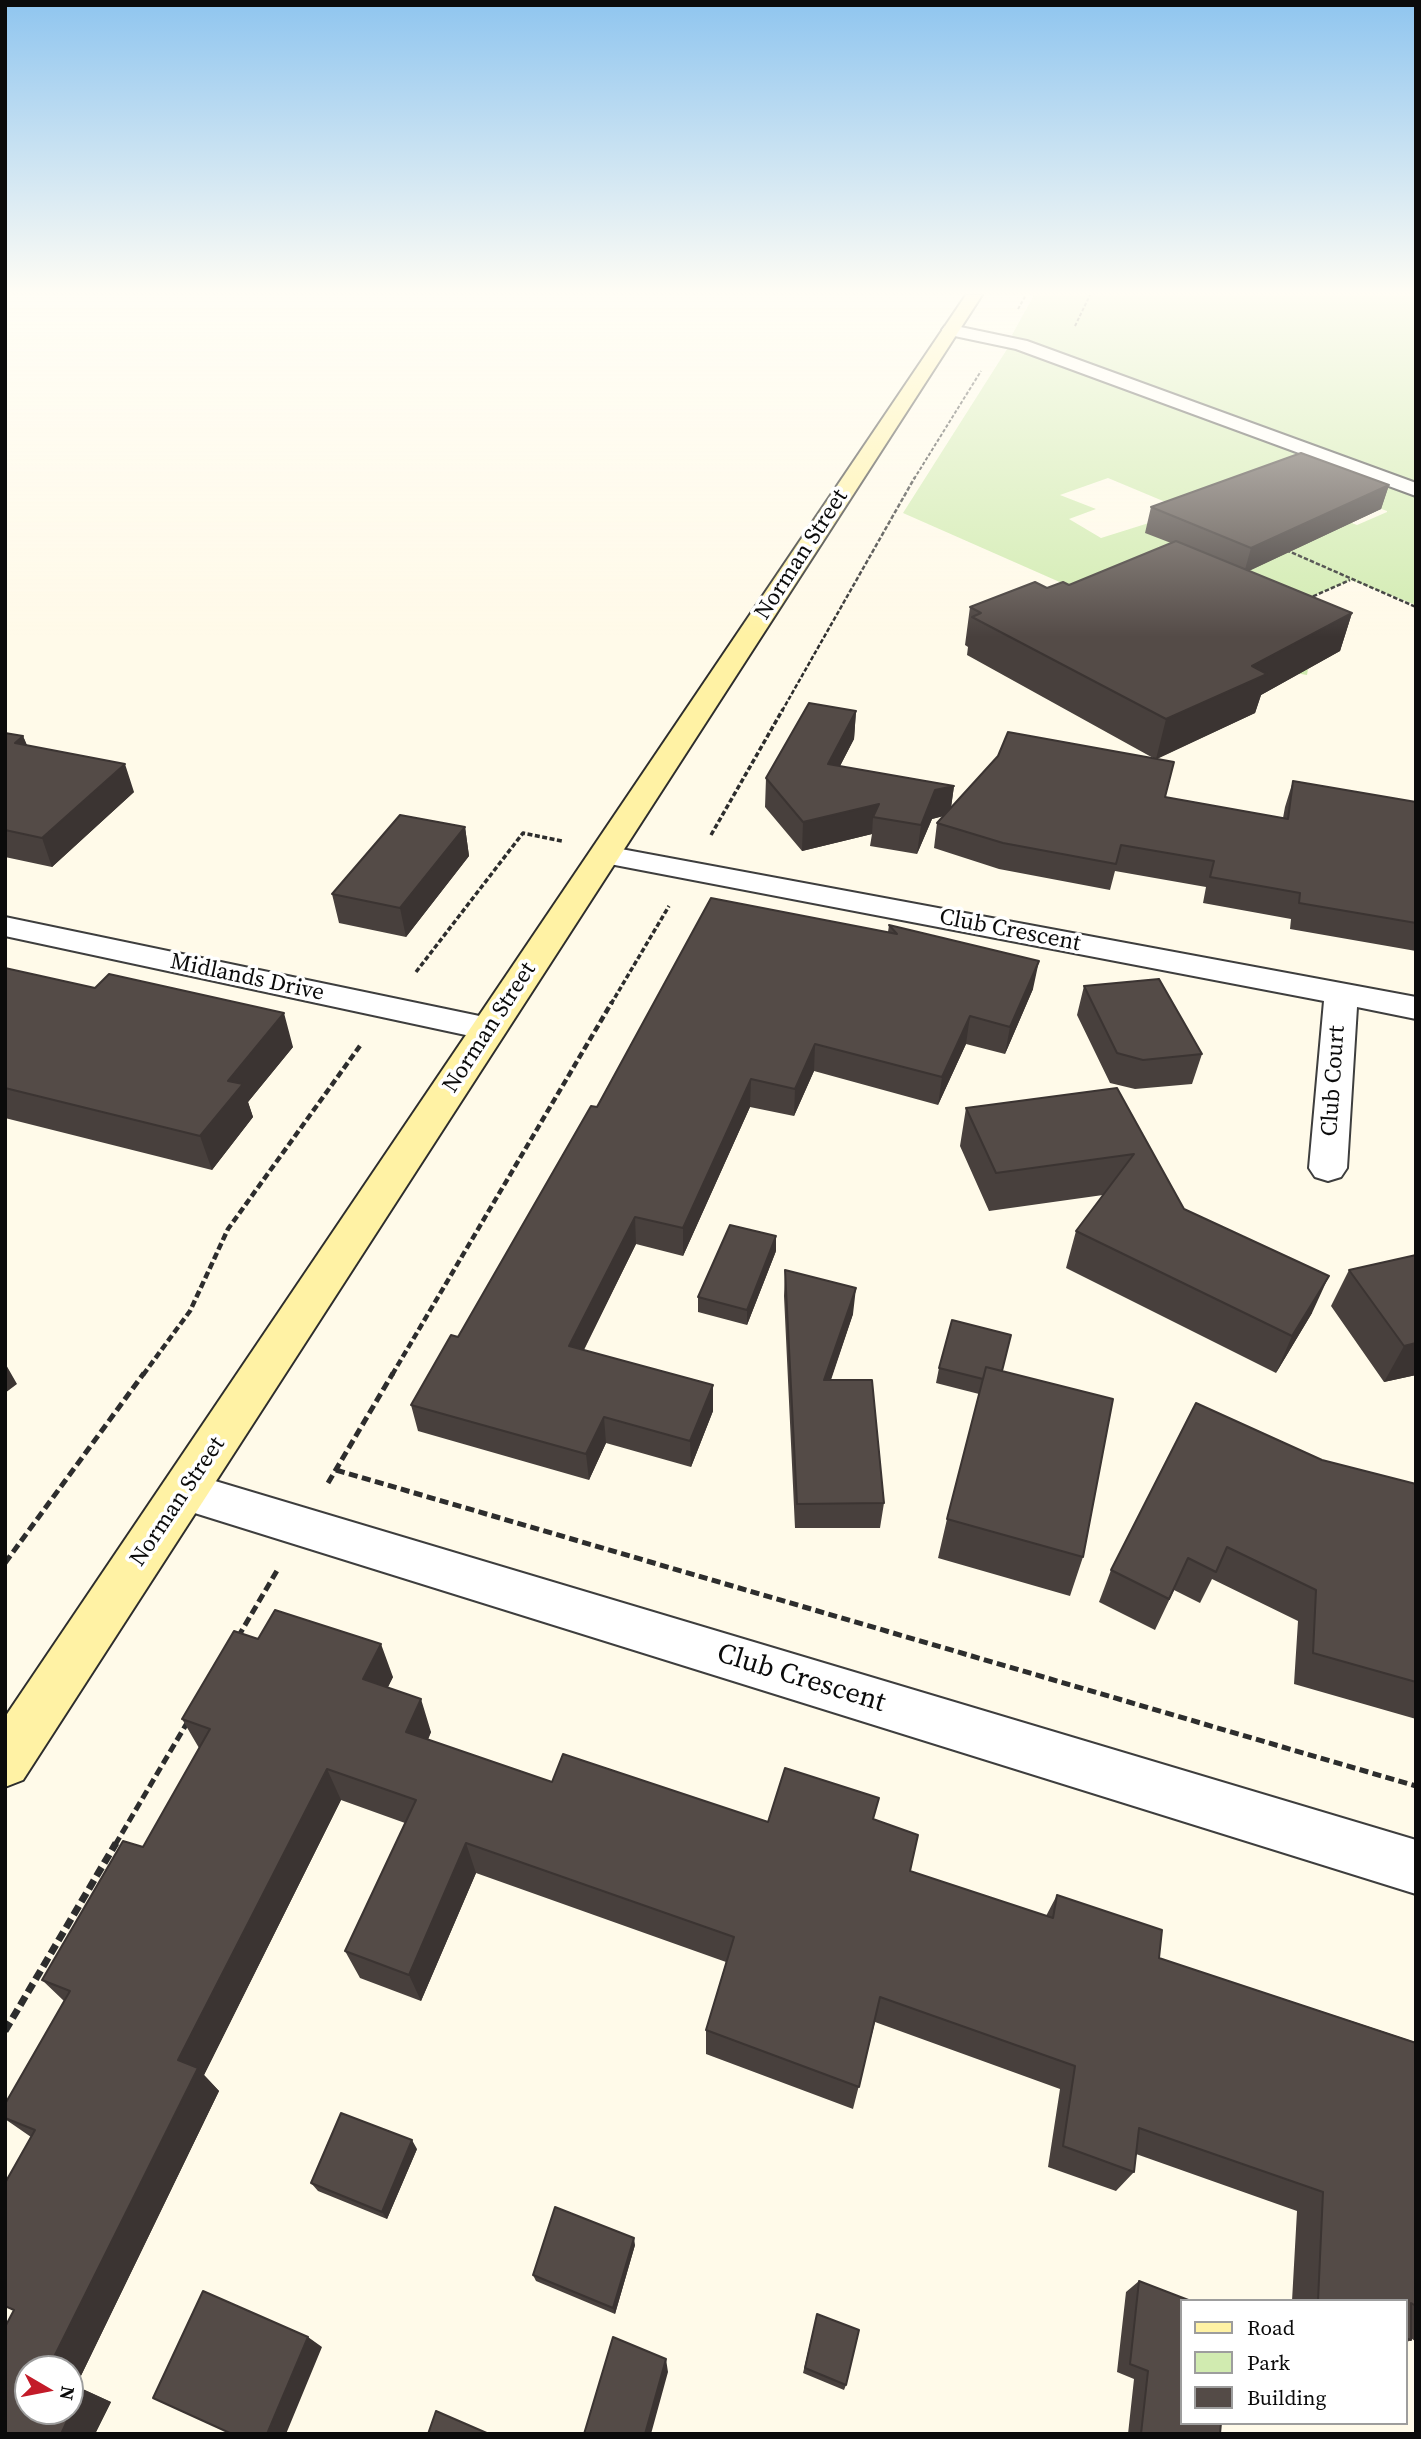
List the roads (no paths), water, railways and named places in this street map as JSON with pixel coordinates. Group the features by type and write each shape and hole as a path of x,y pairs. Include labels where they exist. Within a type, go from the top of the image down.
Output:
{"main road":[{"name":"Norman Street","path":"5,1762 899,409"}],"street":[{"path":"1190,409 1416,490"},
{"path":"1287,463 1312,453"},
{"name":"Club Crescent","path":"605,855 1416,1007"},
{"name":"Midlands Drive","path":"5,926 489,1029"},
{"name":"Club Court","path":"1328,1168 1341,993"},
{"name":"Club Crescent","path":"185,1491 1416,1867"}]}
